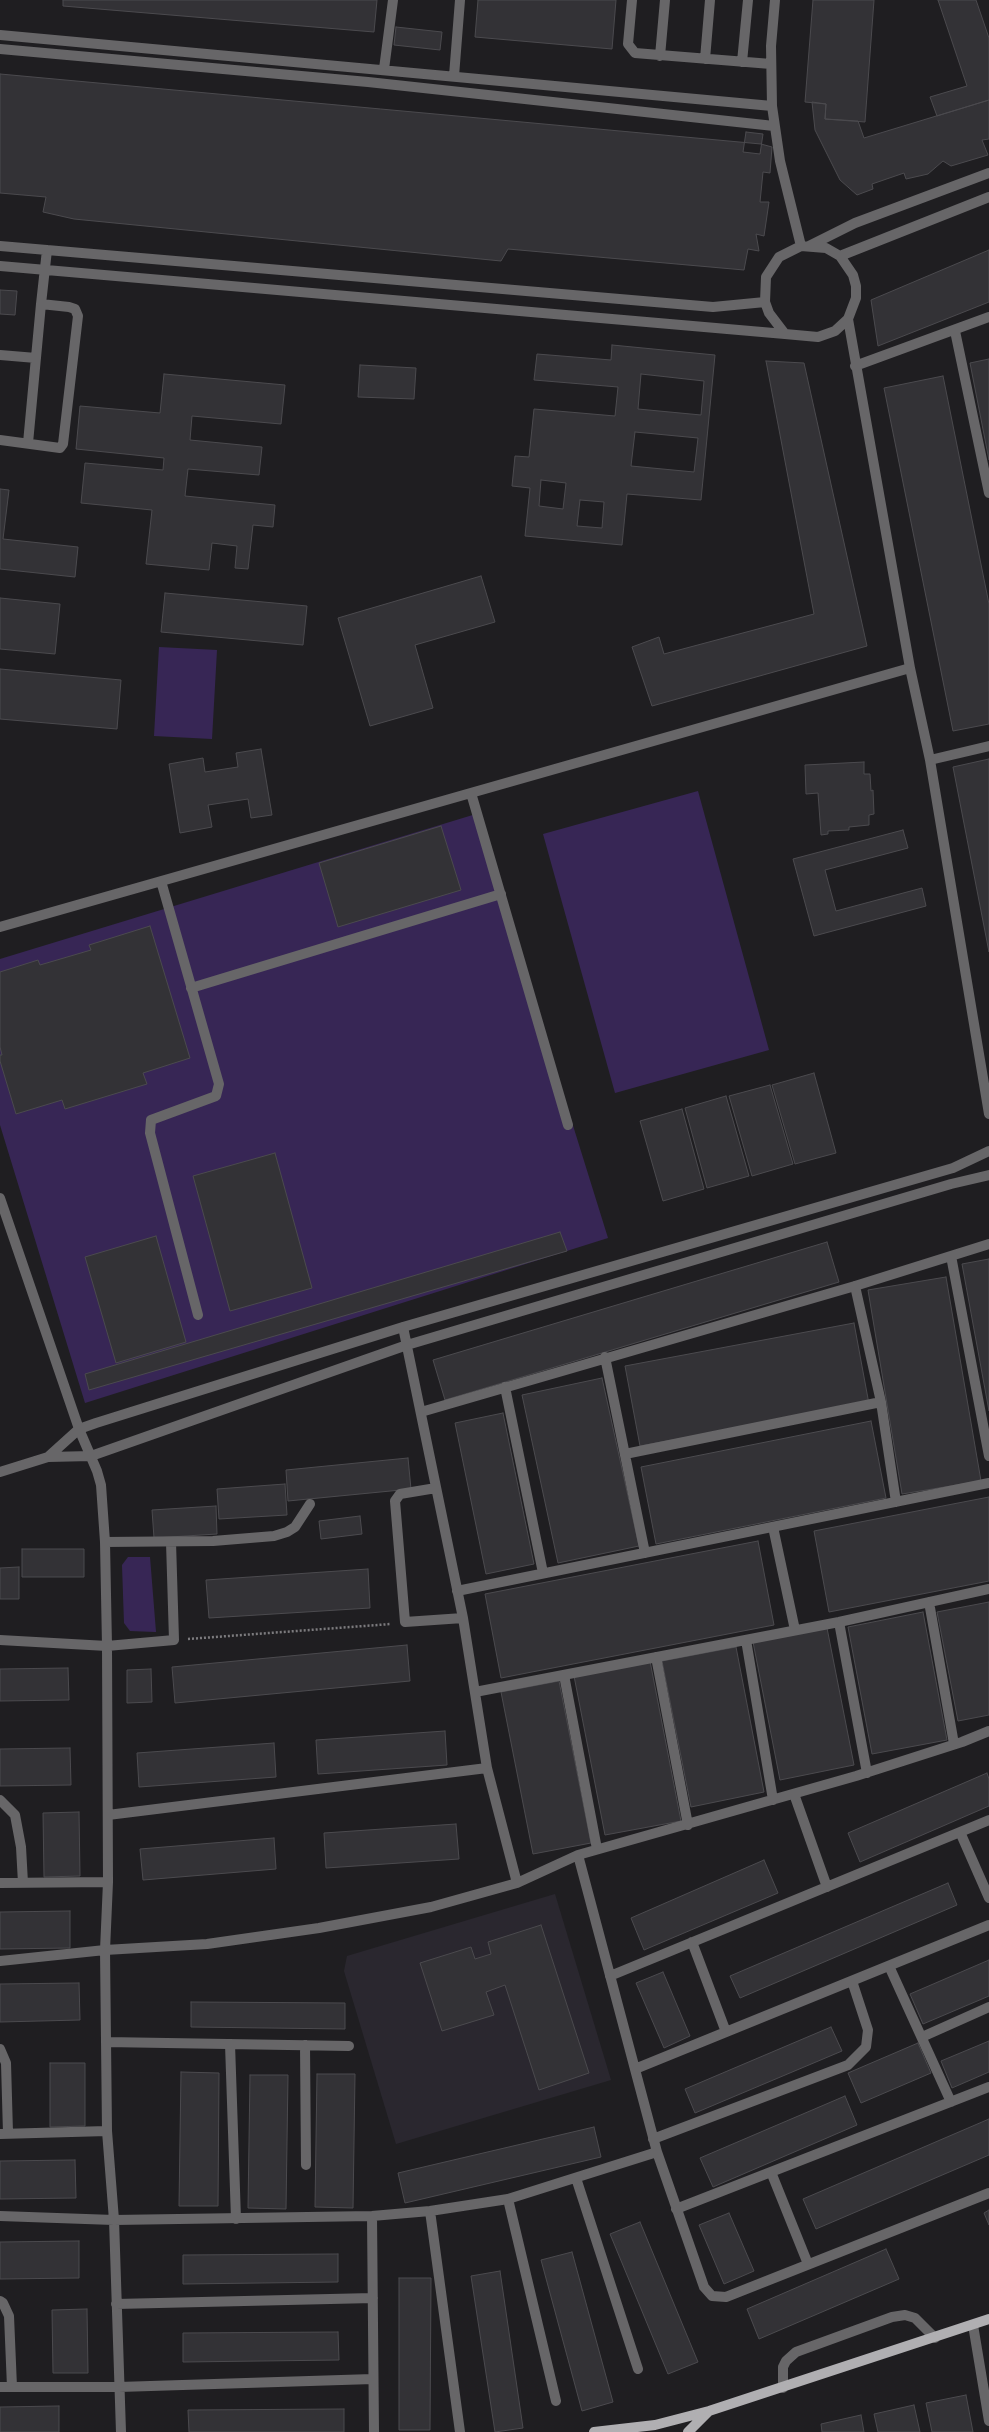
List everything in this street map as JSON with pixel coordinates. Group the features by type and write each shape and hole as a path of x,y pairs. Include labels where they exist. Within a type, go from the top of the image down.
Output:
{"main road":[{"path":"594,2432 655,2425 709,2411 784,2388 989,2319"},
{"path":"688,2432 709,2411"},
{"path":"642,2432 655,2425"}],"street":[{"path":"384,70 393,0"},
{"path":"454,76 460,0"},
{"path":"632,0 629,47 635,53 771,64"},
{"path":"660,56 665,0"},
{"path":"706,59 710,0"},
{"path":"742,62 748,0"},
{"path":"775,0 771,64 774,126 783,176 805,246"},
{"path":"772,106 4,35 3,50 368,82 774,126"},
{"path":"194,67 195,52"},
{"path":"368,82 369,68"},
{"path":"785,334 769,313 765,302 766,277 779,257 855,224 989,173"},
{"path":"840,256 989,197"},
{"path":"0,246 462,287 713,307 765,302"},
{"path":"0,266 818,337 835,331 848,319 856,298 856,286 854,275 840,256 826,248 805,246"},
{"path":"28,443 47,250"},
{"path":"460,305 462,287"},
{"path":"0,440 60,448 63,444 78,316 75,309 69,307 42,304"},
{"path":"855,366 955,331 989,317"},
{"path":"848,319 855,366 910,668 930,760 989,1114"},
{"path":"955,331 989,493"},
{"path":"0,355 36,358"},
{"path":"0,927 910,668"},
{"path":"930,760 989,746"},
{"path":"471,793 568,1125"},
{"path":"161,881 219,1084 216,1096 150,1120 150,1133 198,1315"},
{"path":"191,988 501,894"},
{"path":"48,1457 79,1429 402,1327 953,1168 989,1151"},
{"path":"0,1472 48,1457 91,1456 406,1346 951,1184 989,1175"},
{"path":"0,1198 79,1429 91,1456 101,1485 106,1542 107,1646 108,1882 105,1950 107,2131 114,2220 121,2432"},
{"path":"420,1412 605,1357 855,1286 989,1244"},
{"path":"951,1256 989,1456"},
{"path":"855,1286 881,1402 896,1502"},
{"path":"402,1327 463,1618 487,1768 517,1883"},
{"path":"605,1357 645,1553"},
{"path":"505,1387 543,1573"},
{"path":"625,1454 881,1402"},
{"path":"457,1591 989,1483"},
{"path":"436,1488 400,1494 395,1501 405,1622 463,1618"},
{"path":"106,1542 172,1542 274,1536 287,1532 295,1527 310,1504"},
{"path":"773,1527 795,1630"},
{"path":"0,1640 107,1646 174,1640 172,1542"},
{"path":"475,1692 839,1622 989,1589"},
{"path":"930,1602 954,1744"},
{"path":"839,1622 867,1773"},
{"path":"746,1640 773,1800"},
{"path":"656,1657 688,1825"},
{"path":"564,1675 597,1850"},
{"path":"0,1961 105,1950 207,1944 320,1928 431,1907 517,1883 578,1855 867,1773 989,1731"},
{"path":"108,1815 487,1768"},
{"path":"794,1794 827,1887"},
{"path":"0,1800 15,1815 21,1847 23,1883"},
{"path":"610,1976 989,1820"},
{"path":"960,1832 989,1898"},
{"path":"578,1855 653,2139 704,2287 712,2296 726,2297 989,2193"},
{"path":"0,1884 108,1882"},
{"path":"635,2069 989,1925"},
{"path":"692,1942 726,2032"},
{"path":"889,1966 951,2102"},
{"path":"653,2139 848,2065 866,2047 868,2030 852,1981"},
{"path":"922,2037 989,2007"},
{"path":"106,2042 349,2046"},
{"path":"230,2044 236,2218"},
{"path":"305,2045 306,2165"},
{"path":"0,2049 6,2063 4,2133 107,2131"},
{"path":"676,2209 989,2087"},
{"path":"0,2216 114,2220 372,2216 430,2211 508,2199 657,2152"},
{"path":"771,2172 808,2264"},
{"path":"576,2178 638,2368"},
{"path":"508,2199 556,2401"},
{"path":"430,2211 460,2432"},
{"path":"372,2216 374,2432"},
{"path":"116,2304 373,2298"},
{"path":"0,2301 3,2303 9,2316 12,2387"},
{"path":"784,2388 782,2367 796,2352 892,2317 905,2315 915,2318 935,2338"},
{"path":"973,2325 989,2421"},
{"path":"0,2387 119,2387 373,2379"}],"path":[{"path":"174,1640 405,1622"}],"shaded area":[{"path":"159,647 217,650 212,739 154,736"},
{"path":"698,791 769,1050 615,1093 543,834"},
{"path":"476,814 608,1238 85,1403 0,1125 0,959"},
{"path":"128,1557 150,1557 156,1632 130,1631 124,1623 122,1565"},
{"path":"555,1894 611,2080 396,2144 344,1971 347,1956"}],"building":[{"path":"63,0 377,0 374,32 63,6"},
{"path":"478,0 616,0 612,49 475,37"},
{"path":"813,0 874,0 865,122 825,119 826,104 805,102"},
{"path":"938,0 976,0 989,38 989,100 937,116 930,97 967,86"},
{"path":"396,27 442,32 440,50 394,45"},
{"path":"0,74 761,144 772,147 770,173 763,172 760,202 769,202 764,236 756,234 759,251 748,249 744,270 508,249 501,261 74,219 43,212 46,197 0,193"},
{"path":"989,100 989,139 982,140 988,155 951,166 943,161 928,174 906,179 904,173 872,184 873,189 857,195 840,180 815,130 812,102 826,104 825,119 858,121 864,138"},
{"path":"746,132 763,134 760,154 743,152"},
{"path":"989,250 989,302 878,346 871,300"},
{"path":"0,290 17,291 15,315 0,314"},
{"path":"612,345 715,355 701,500 627,494 622,545 525,536 530,488 512,486 515,456 529,457 534,409 615,416 618,387 534,380 537,354 611,360","holes":["641,374 704,381 701,415 638,409","635,432 698,438 694,472 631,466","541,480 566,483 563,509 539,506","580,500 604,502 602,528 577,526"]},
{"path":"989,359 989,460 970,363"},
{"path":"766,361 804,363 867,646 652,706 632,647 659,637 664,654 814,614"},
{"path":"360,365 416,368 414,399 358,397"},
{"path":"164,374 285,385 281,424 192,416 190,440 262,447 259,475 188,469 185,496 275,505 273,527 253,525 248,569 235,568 237,546 212,543 209,570 146,564 152,510 81,503 85,463 163,470 164,458 76,449 80,406 160,413"},
{"path":"943,376 989,604 989,724 953,731 884,388"},
{"path":"0,489 9,490 3,539 78,547 75,577 0,569"},
{"path":"481,576 495,622 415,645 433,708 370,726 338,618"},
{"path":"165,593 307,606 303,645 161,632"},
{"path":"0,598 60,604 55,654 0,649"},
{"path":"0,669 121,680 117,729 0,719"},
{"path":"261,749 272,815 251,818 248,799 208,805 212,827 180,833 169,764 203,758 205,772 238,767 236,753"},
{"path":"989,759 989,952 953,767"},
{"path":"864,762 864,774 870,774 871,791 873,790 874,814 869,815 869,825 849,827 849,830 828,831 828,834 821,835 818,793 806,794 805,765"},
{"path":"441,826 461,890 338,927 319,863"},
{"path":"903,830 908,848 825,870 836,911 922,888 926,906 814,936 793,859"},
{"path":"150,926 190,1058 143,1073 147,1084 65,1109 62,1100 16,1114 0,1061 0,1055 2,1055 0,1047 0,972 38,960 40,965 91,950 89,945"},
{"path":"814,1073 836,1153 795,1164 772,1085"},
{"path":"770,1085 793,1164 752,1176 729,1096"},
{"path":"726,1096 749,1176 707,1188 685,1108"},
{"path":"682,1109 704,1189 663,1201 640,1121"},
{"path":"275,1153 312,1288 230,1311 193,1176"},
{"path":"560,1232 567,1251 89,1390 85,1374"},
{"path":"156,1236 186,1342 116,1363 85,1257"},
{"path":"827,1242 839,1282 445,1400 433,1360"},
{"path":"989,1259 989,1411 962,1264"},
{"path":"946,1277 981,1481 902,1494 868,1290"},
{"path":"854,1323 869,1404 640,1446 625,1366"},
{"path":"602,1378 639,1546 558,1563 522,1395"},
{"path":"503,1413 534,1564 486,1574 455,1423"},
{"path":"871,1421 886,1498 656,1544 641,1467"},
{"path":"408,1458 411,1489 288,1501 286,1470"},
{"path":"285,1484 287,1515 219,1519 217,1489"},
{"path":"989,1497 989,1581 829,1612 814,1531"},
{"path":"216,1506 217,1534 154,1538 152,1510"},
{"path":"360,1516 362,1534 321,1539 319,1521"},
{"path":"758,1541 774,1625 501,1678 485,1594"},
{"path":"22,1549 84,1549 84,1577 22,1577"},
{"path":"19,1567 19,1599 0,1599 0,1568"},
{"path":"368,1569 370,1608 209,1618 206,1580"},
{"path":"989,1602 989,1715 958,1721 937,1612"},
{"path":"923,1612 947,1740 872,1754 848,1627"},
{"path":"827,1628 854,1765 780,1780 753,1642"},
{"path":"407,1645 410,1681 175,1703 172,1667"},
{"path":"736,1647 764,1792 691,1807 662,1661"},
{"path":"650,1661 681,1821 605,1835 574,1676"},
{"path":"68,1668 69,1700 0,1701 0,1669"},
{"path":"151,1669 152,1702 127,1703 127,1670"},
{"path":"559,1681 591,1843 533,1854 501,1692"},
{"path":"445,1731 447,1765 318,1774 316,1740"},
{"path":"274,1743 276,1777 139,1787 137,1753"},
{"path":"70,1748 71,1785 0,1786 0,1749"},
{"path":"987,1773 989,1779 989,1806 860,1862 848,1833"},
{"path":"79,1812 80,1876 44,1877 43,1813"},
{"path":"456,1824 459,1859 326,1868 324,1833"},
{"path":"274,1838 276,1869 143,1880 140,1849"},
{"path":"764,1860 778,1893 644,1950 631,1918"},
{"path":"948,1883 957,1905 740,1998 730,1976"},
{"path":"70,1911 70,1948 0,1949 0,1912"},
{"path":"541,1925 589,2073 539,2090 505,1985 486,1992 494,2015 442,2031 420,1963 471,1947 475,1959 491,1954 488,1942"},
{"path":"989,1960 989,1996 923,2024 910,1994"},
{"path":"663,1972 690,2036 664,2048 636,1983"},
{"path":"79,1983 80,2020 0,2022 0,1984"},
{"path":"191,2002 345,2003 345,2029 191,2027"},
{"path":"831,2027 842,2051 695,2113 685,2089"},
{"path":"989,2041 989,2072 952,2088 941,2061"},
{"path":"918,2043 931,2073 861,2103 848,2073"},
{"path":"50,2063 85,2063 85,2126 50,2127"},
{"path":"181,2072 219,2073 218,2206 179,2206"},
{"path":"317,2074 355,2074 353,2208 315,2207"},
{"path":"250,2075 288,2075 286,2209 248,2208"},
{"path":"845,2096 857,2125 713,2187 700,2158"},
{"path":"989,2119 989,2155 816,2229 803,2199"},
{"path":"594,2127 601,2157 405,2203 398,2173"},
{"path":"75,2160 76,2198 0,2199 0,2161"},
{"path":"989,2210 989,2225 984,2213"},
{"path":"729,2213 754,2271 724,2284 699,2225"},
{"path":"640,2222 698,2362 668,2374 610,2234"},
{"path":"79,2241 79,2278 0,2279 0,2242"},
{"path":"886,2249 899,2279 759,2339 747,2309"},
{"path":"572,2252 613,2402 582,2411 541,2260"},
{"path":"338,2254 338,2282 183,2284 183,2255"},
{"path":"500,2271 523,2428 495,2432 471,2276"},
{"path":"399,2278 431,2278 430,2430 399,2430"},
{"path":"87,2309 88,2373 53,2373 52,2310"},
{"path":"338,2332 339,2360 183,2362 183,2333"},
{"path":"966,2395 973,2432 932,2432 926,2403"},
{"path":"914,2405 920,2432 878,2432 874,2414"},
{"path":"59,2406 59,2432 0,2432 0,2407"},
{"path":"344,2409 344,2432 189,2432 188,2410"},
{"path":"861,2415 864,2432 822,2432 821,2424"}]}
